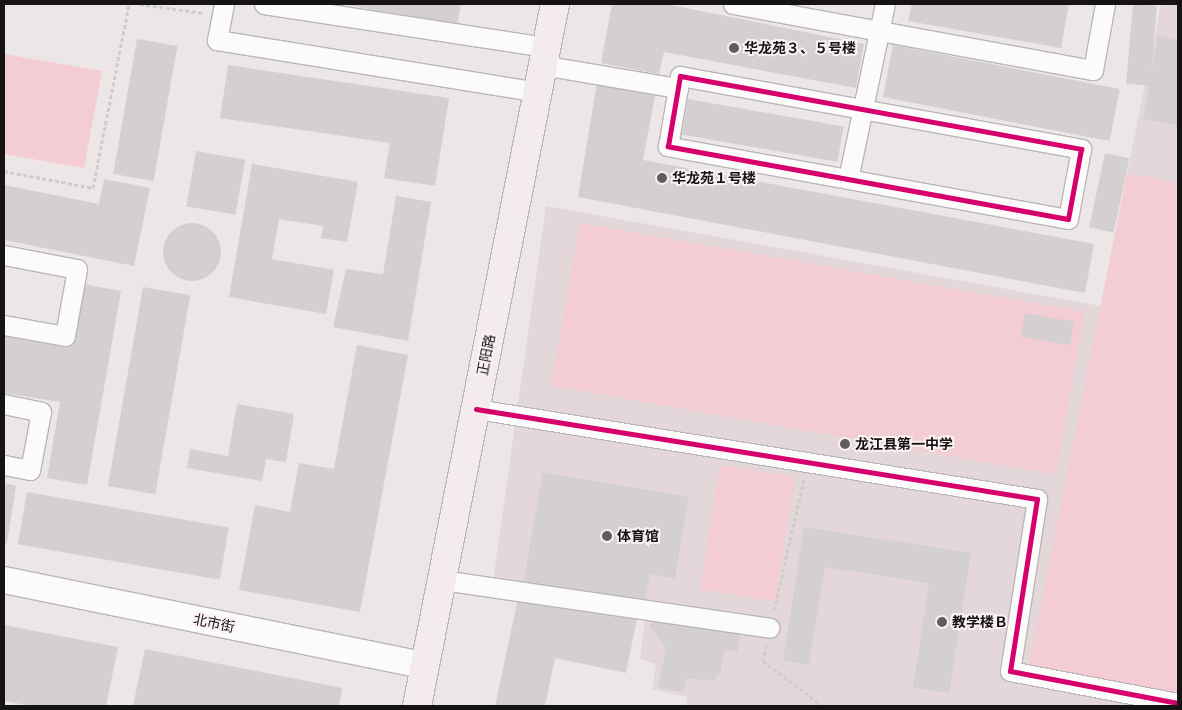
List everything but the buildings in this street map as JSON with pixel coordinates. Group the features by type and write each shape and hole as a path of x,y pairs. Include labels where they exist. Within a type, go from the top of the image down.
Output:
{"main road":[{"name":"正阳路","path":"417,706 555,4"}],"street":[{"path":"222,15 224,4 217,40 538,92"},
{"path":"264,4 308,7 544,56 678,88"},
{"path":"733,4 1093,70 1105,4"},
{"path":"848,179 885,4"},
{"path":"680,76 1081,149 1068,219 668,146 678,88 680,76"},
{"path":"4,255 78,269 65,336 4,325"},
{"path":"4,404 41,412 30,470 4,465"},
{"path":"476,409 1037,499 1010,671 1178,703"},
{"name":"北市街","path":"4,580 425,666"},
{"path":"442,580 770,628"}],"path":[{"path":"4,170 93,188 129,4"},
{"path":"140,4 222,15"},
{"path":"807,462 763,661 823,706"}],"shaded area":[{"name":"龙江县第一中学","path":"1161,4 1178,4 1178,706 686,706 687,697 652,689 656,664 640,659 646,610 493,581 546,206 1101,306"},
{"path":"4,54 102,71 84,168 4,154"},
{"path":"1127,173 1178,183 1178,695 1029,666"},
{"path":"580,223 1084,312 1056,474 551,385"},
{"path":"720,465 795,477 775,601 700,589"}],"cycle path":[{"path":"680,76 1081,149 1068,219 668,146 680,76"},
{"path":"476,409 1037,499 1010,671 1178,703"}],"place":[{"name":"华龙苑３、５号楼","path":"734,48"},
{"name":"华龙苑１号楼","path":"662,178"},
{"name":"龙江县第一中学","path":"845,444"},
{"name":"体育馆","path":"607,536"},
{"name":"教学楼Ｂ","path":"942,622"}]}
